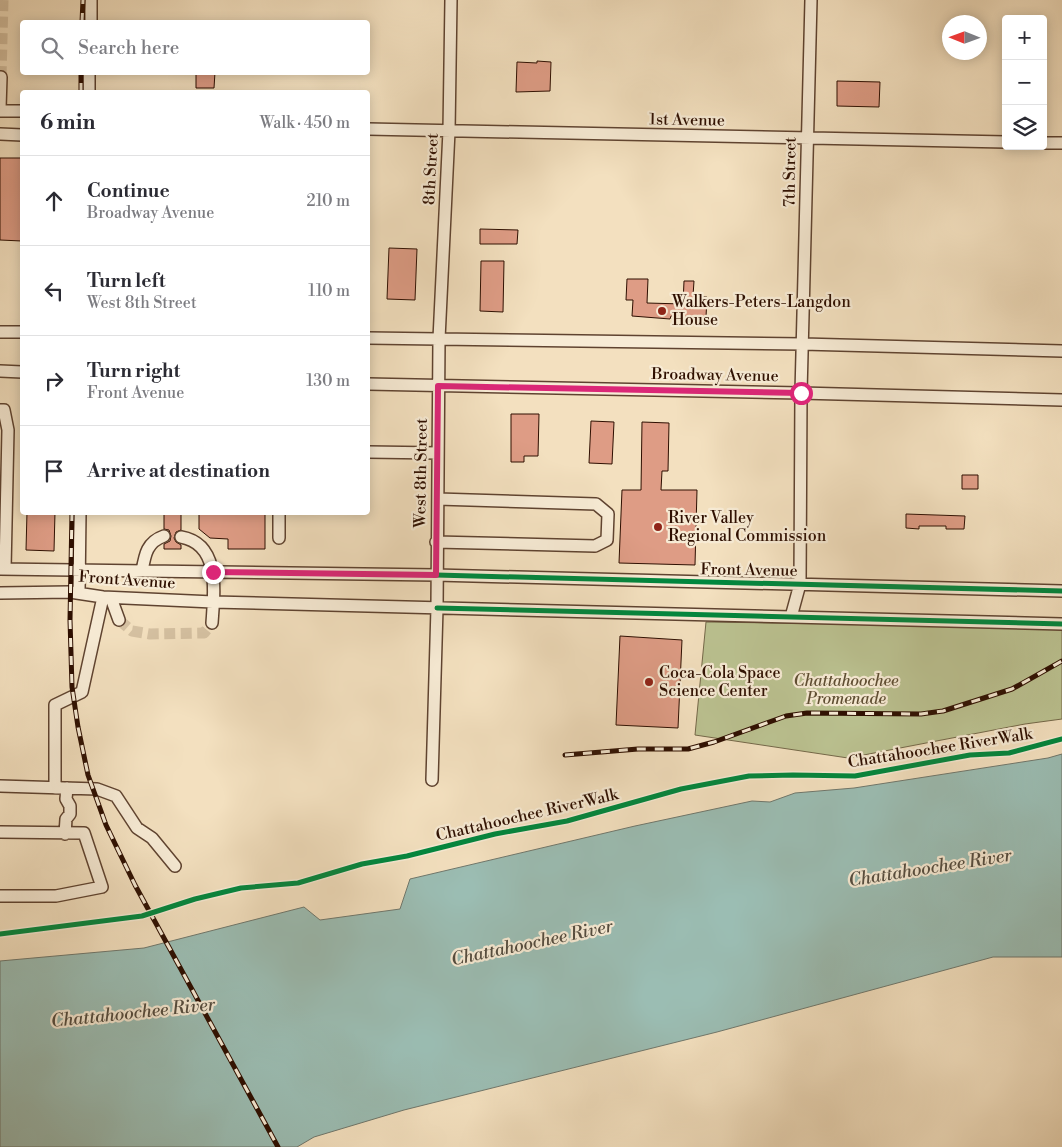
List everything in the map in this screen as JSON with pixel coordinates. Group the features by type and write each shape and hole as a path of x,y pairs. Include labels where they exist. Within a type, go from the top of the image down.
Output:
{"street":[{"path":"90,20 91,0"},
{"name":"8th Street","path":"439,339 449,131 451,0"},
{"name":"7th Street","path":"792,617 800,584 801,393 811,0"},
{"path":"89,90 90,75"},
{"path":"1,77 0,109 20,111"},
{"name":"1st Avenue","path":"370,129 1002,142"},
{"path":"0,134 20,135"},
{"path":"1047,143 1062,143"},
{"path":"0,332 20,333"},
{"name":"Broadway Avenue","path":"370,338 803,344 1062,351"},
{"name":"West 8th Street","path":"432,780 437,608 439,339"},
{"path":"0,371 20,372"},
{"name":"Broadway Avenue","path":"370,384 1062,400"},
{"path":"0,410 4,410 8,430 3,569"},
{"path":"370,452 438,453"},
{"path":"436,542 595,546 607,540 608,514 596,504 438,499"},
{"path":"79,593 80,515"},
{"path":"279,515 279,538"},
{"path":"142,571 145,553 150,545 158,538 164,536"},
{"path":"181,537 188,538 206,552 213,572 212,623"},
{"name":"Front Avenue","path":"3,569 436,575 1062,591"},
{"name":"Front Avenue","path":"0,594 79,593 107,598 213,602 1062,624"},
{"path":"107,598 118,620"},
{"path":"65,834 66,819 61,814 63,792 55,705 82,692 107,598"},
{"path":"0,786 63,792 97,790 116,796 137,828 152,838 175,866"},
{"path":"0,832 84,834 102,887 56,896 0,896"}],"green space":[{"name":"Chattahoochee Promenade","path":"706,622 1062,627 1062,719 1025,724 848,758 695,735"}],"water":[{"name":"Chattahoochee River","path":"1062,754 1062,957 993,957 717,1032 404,1110 314,1137 297,1147 0,1147 0,961 144,948 304,907 320,920 400,909 410,879 635,826 752,801 770,802 795,793 854,788 1048,758"}],"building":[{"path":"537,61 551,62 550,91 516,92 517,62 537,63"},
{"path":"196,75 215,75 214,88 196,88"},
{"path":"837,81 880,82 879,107 837,106"},
{"path":"0,158 20,158 20,241 0,240"},
{"path":"480,229 518,230 517,244 480,244"},
{"path":"389,248 417,249 415,300 387,299"},
{"path":"481,261 504,261 503,312 480,311"},
{"path":"627,279 648,279 647,303 683,304 684,281 694,281 693,296 707,297 706,317 671,316 670,319 632,316 633,300 626,300"},
{"path":"511,414 539,414 538,456 524,456 524,462 511,462"},
{"path":"591,421 614,422 612,464 589,463"},
{"name":"River Valley Regional Commission","path":"642,422 669,423 668,471 662,471 661,490 697,490 695,565 619,563 622,490 641,490"},
{"path":"962,475 978,475 978,489 962,489"},
{"path":"906,514 965,516 964,529 946,529 946,526 919,526 919,529 906,528"},
{"path":"27,515 55,515 54,551 26,550"},
{"path":"164,515 181,515 181,530 176,532 174,538 181,545 181,549 164,549 164,544 170,541 171,536 169,530 164,529"},
{"path":"199,515 265,515 265,549 228,549 228,539 210,538 199,529"},
{"name":"Coca-Cola Space Science Center","path":"620,636 682,640 678,728 616,725"}],"tunnel":[{"path":"1,77 3,0"},
{"path":"119,620 132,631 150,634 204,633 212,623"}],"railway":[{"path":"82,20 83,0"},
{"path":"81,75 81,90"},
{"path":"72,515 70,620 72,687 88,775 106,825 135,885 278,1147"},
{"path":"565,755 638,749 688,749 714,742 786,716 807,713 921,714 943,711 1012,689 1062,661"}],"cycle path":[{"path":"436,575 1062,591"},
{"path":"437,608 1062,624"},
{"name":"Chattahoochee RiverWalk","path":"0,934 142,916 195,899 241,888 298,883 362,864 407,856 495,834 567,821 681,789 749,776 855,776 970,755 1009,753 1062,739"}],"place":[{"name":"Walkers-Peters-Langdon House","path":"662,311"},
{"name":"River Valley Regional Commission","path":"658,527"},
{"name":"Coca-Cola Space Science Center","path":"649,682"}],"route":[{"path":"213,572 436,575 438,386 801,393"}]}
